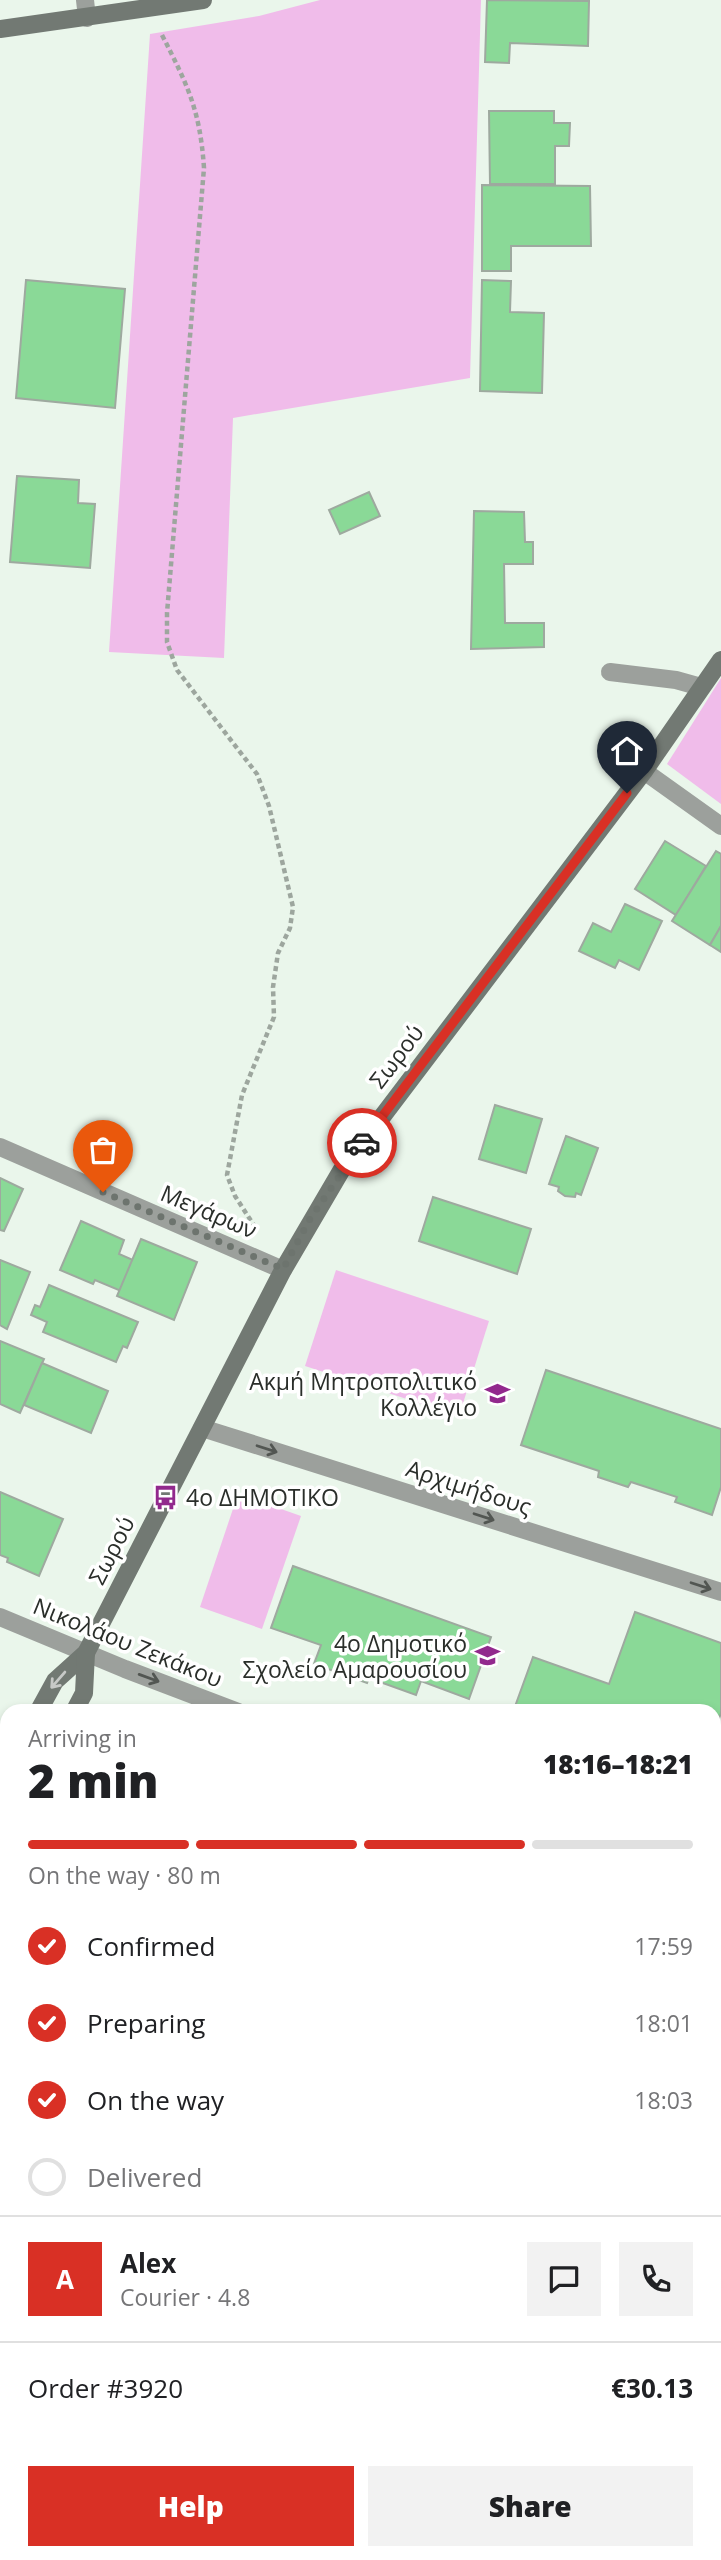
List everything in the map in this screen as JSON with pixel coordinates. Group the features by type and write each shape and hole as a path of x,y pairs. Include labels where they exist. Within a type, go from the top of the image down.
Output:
{"street":[{"path":"0,29 86,9 149,9 203,0"},
{"name":"Σωρού","path":"42,1704 55,1681 86,1653 283,1269 341,1171 644,771 721,660"},
{"path":"610,672 676,680 701,687"},
{"path":"644,771 721,826"},
{"name":"Μεγάρων","path":"0,1147 283,1269"},
{"name":"Αρχιμήδους","path":"202,1428 721,1592"},
{"name":"Νικολάου Ζεκάκου","path":"0,1617 217,1704"},
{"name":"Σωρού","path":"78,1704 84,1693 86,1653"}],"path":[{"path":"149,9 191,93 201,133 204,168 167,642 177,670 257,774 269,806 293,907 290,928 278,953 273,987 274,1017 242,1095 227,1175 235,1196 283,1269"}],"shaded area":[{"path":"320,0 481,0 470,378 233,418 224,658 109,652 150,34 259,16"},
{"path":"721,678 721,804 667,764"},
{"path":"336,1270 489,1321 459,1416 305,1366"},
{"path":"238,1494 301,1516 262,1629 200,1607"}],"building":[{"path":"487,0 589,1 588,46 510,43 509,63 485,62"},
{"path":"489,111 554,111 554,123 570,123 569,146 555,146 555,184 490,184"},
{"path":"482,185 590,186 591,246 511,246 511,271 482,271"},
{"path":"26,280 125,289 115,408 16,398"},
{"path":"482,280 511,281 510,312 544,313 542,393 480,391"},
{"path":"17,476 79,480 78,503 95,504 90,568 10,562"},
{"path":"369,492 380,516 340,534 329,510"},
{"path":"474,511 524,512 525,542 533,542 533,564 504,564 505,623 544,623 544,647 471,649"},
{"path":"665,841 706,866 676,915 635,889"},
{"path":"716,851 721,854 721,926 710,945 672,921"},
{"path":"625,904 662,921 639,970 619,960 615,968 579,951 593,923 611,932"},
{"path":"721,926 721,952 710,945"},
{"path":"495,1105 542,1119 526,1173 479,1159"},
{"path":"566,1136 598,1148 581,1195 576,1193 575,1197 565,1196 558,1191 559,1187 549,1184"},
{"path":"0,1178 23,1189 4,1231 0,1230"},
{"path":"433,1197 531,1229 517,1274 419,1241"},
{"path":"81,1221 124,1240 119,1254 133,1260 121,1291 95,1280 93,1284 60,1270"},
{"path":"141,1239 197,1262 174,1320 117,1296"},
{"path":"0,1260 30,1272 7,1329 0,1325"},
{"path":"49,1285 138,1322 127,1348 123,1346 116,1362 43,1332 47,1322 31,1315 35,1305 40,1307"},
{"path":"0,1341 44,1359 20,1413 0,1404"},
{"path":"42,1363 108,1391 91,1433 24,1405"},
{"path":"546,1370 721,1429 721,1487 712,1515 675,1502 677,1497 631,1482 628,1487 598,1477 599,1471 521,1445"},
{"path":"0,1492 63,1519 39,1576 7,1562 8,1558 0,1555"},
{"path":"293,1566 491,1637 469,1699 421,1681 416,1695 369,1678 367,1683 314,1664 321,1645 271,1628"},
{"path":"635,1612 721,1643 721,1704 516,1704 533,1657 609,1684"}],"way so far":[{"path":"103,1192 283,1269 310,1219 362,1143"}],"place":[{"name":"Ακμή Μητροπολιτικό Κολλέγιο","path":"497,1394"},
{"name":"4ο ΔΗΜΟΤΙΚΟ","path":"166,1497"},
{"name":"4ο Δημοτικό Σχολείο Αμαρουσίου","path":"487,1656"}],"route":[{"path":"362,1143 507,948 627,793"}]}
